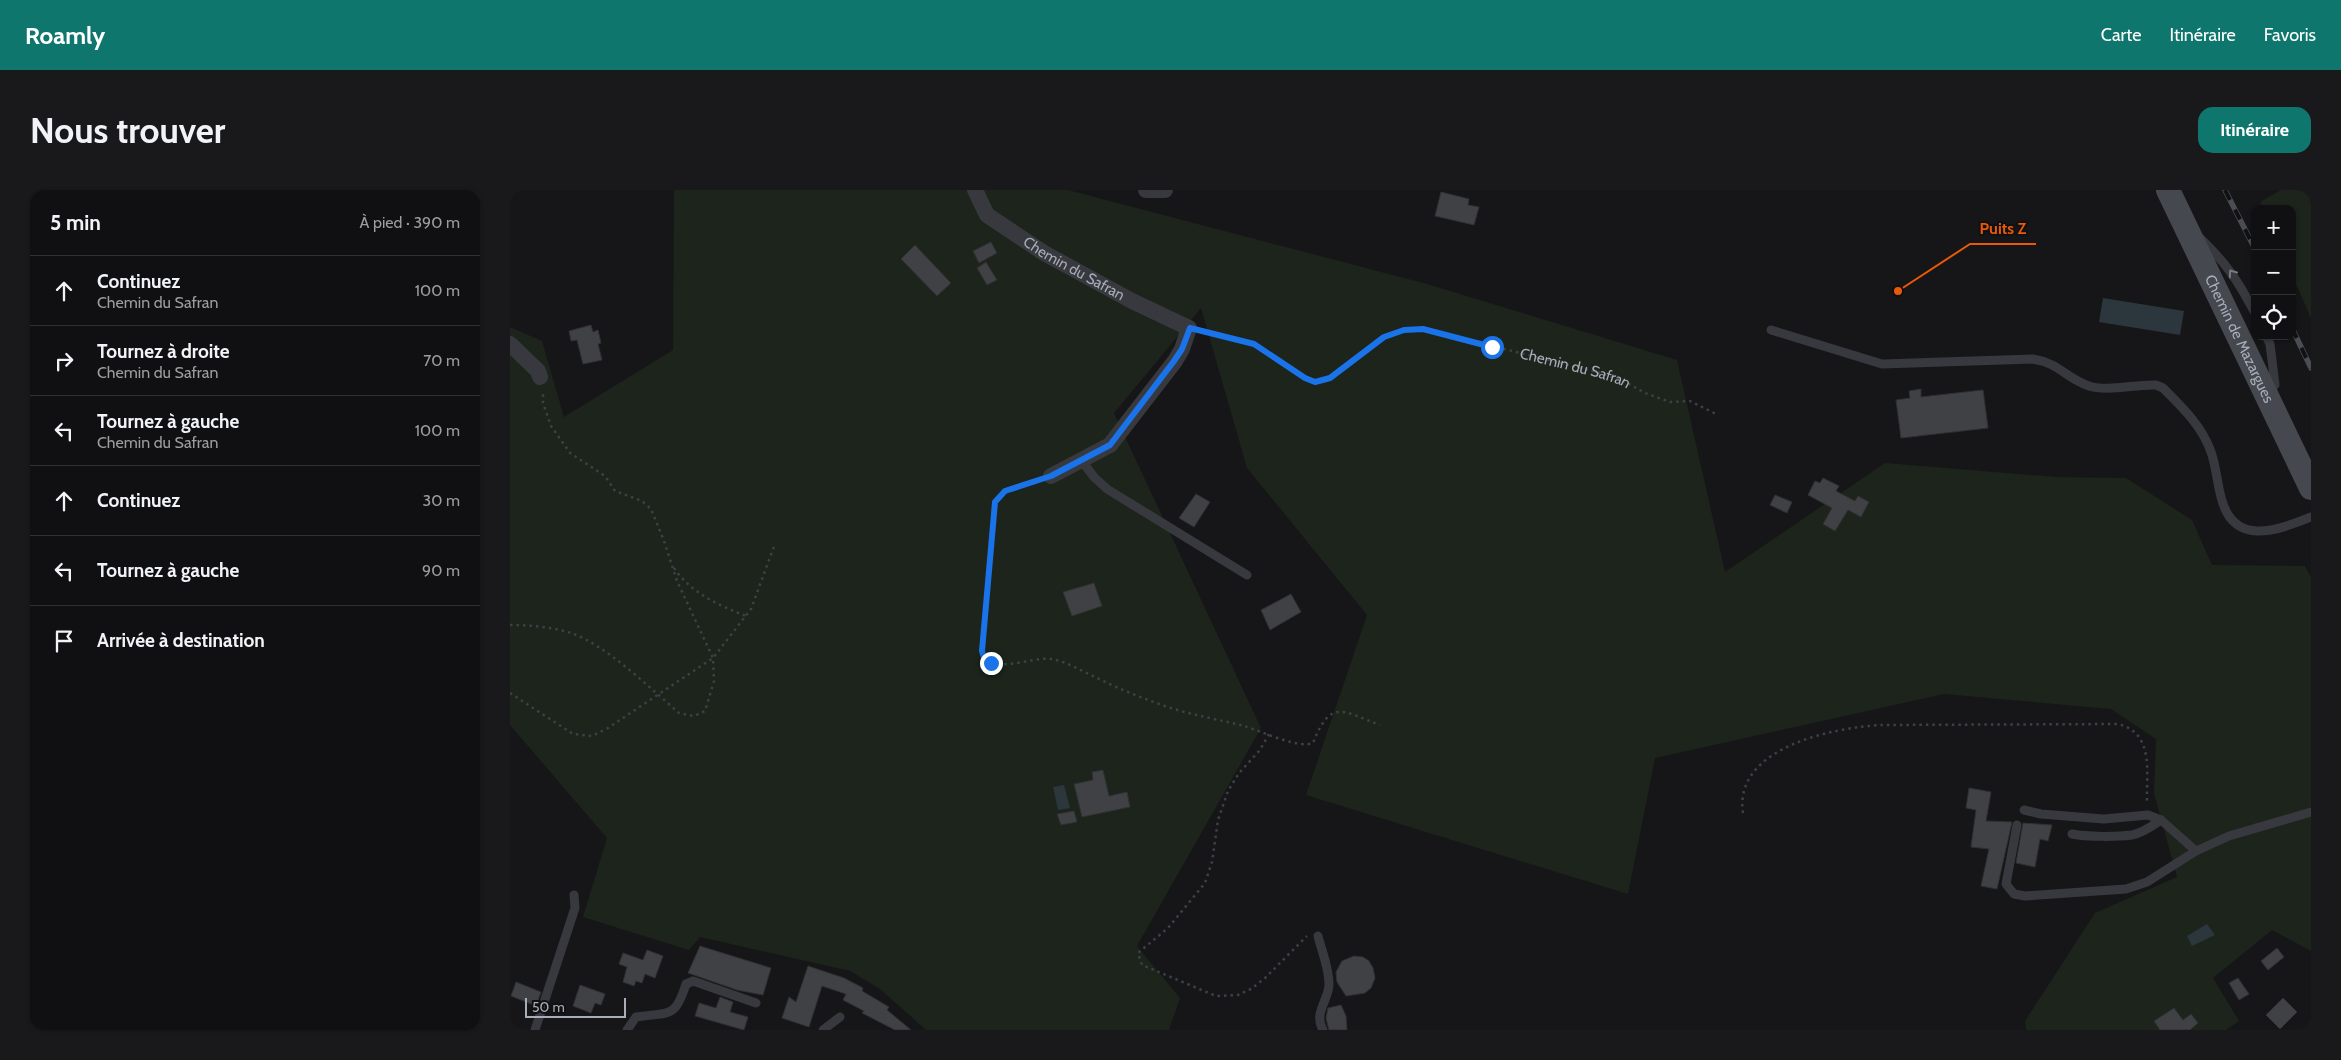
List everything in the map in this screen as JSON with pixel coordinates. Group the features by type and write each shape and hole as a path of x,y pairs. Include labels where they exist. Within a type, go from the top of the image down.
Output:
{"main road":[{"name":"Chemin de Mazargues","path":"2168,190 2311,488"},
{"name":"Chemin de Mazargues","path":"2173,190 2201,239 2311,457"}],"street":[{"name":"Chemin du Safran","path":"975,190 987,215 1044,253 1132,301 1190,328"},
{"path":"1146,190 1164,190"},
{"path":"1051,476 1110,445 1174,361 1182,349 1190,328"},
{"path":"510,344 538,371 540,377"}],"lane":[{"path":"2201,239 2223,260 2233,273 2251,306"},
{"path":"1771,330 1882,364 2033,359 2054,364 2081,382 2096,388 2156,385 2164,388 2200,428 2211,452 2224,508 2236,526 2258,531 2285,528 2311,516"},
{"path":"2267,340 2272,358 2275,385"},
{"path":"1082,461 1094,477 1107,489 1247,575"},
{"path":"2024,810 2041,814 2104,819 2148,815 2161,820 2196,851"},
{"path":"2017,826 2006,884 2014,894 2025,896 2126,889 2147,882 2196,851 2229,836 2311,812"},
{"path":"2072,834 2089,838 2097,835 2132,835 2161,820"},
{"path":"535,1030 575,908 574,895"},
{"path":"1318,936 1329,985 1321,1007 1320,1025 1323,1030"},
{"path":"627,1030 636,1017 672,1011 679,1005 686,984 693,981 756,1003"},
{"path":"823,1030 840,1017"}],"path":[{"name":"Chemin du Safran","path":"1190,328 1254,344 1305,378 1315,382 1330,378 1384,337 1404,330 1423,329 1597,372 1622,380 1645,393 1670,402 1690,401 1716,414"},
{"path":"510,625 531,625 572,634 602,649 679,712 694,716 705,711 714,681 713,658 677,581 650,509 642,501 615,491 605,476 570,454 551,426 543,403 543,384 540,377"},
{"path":"1051,476 1005,491 995,502 982,651 984,658 991,663 1002,664 1049,658 1064,662 1134,695 1174,709 1307,746 1313,743 1321,723 1330,713 1344,711 1380,725"},
{"path":"510,694 573,734 592,736 608,728 713,658 752,609 775,544"},
{"path":"672,564 684,582 707,599 746,616"},
{"path":"1743,813 1740,798 1748,777 1770,756 1795,743 1856,726 2118,724 2130,727 2138,734 2145,748 2148,815"},
{"path":"1269,734 1260,750 1239,773 1228,790 1218,820 1212,862 1205,884 1168,928 1138,953 1138,959 1142,966 1216,996 1238,995 1251,990 1312,932 1317,930 1318,936"}],"shaded area":[{"path":"674,190 1068,190 1427,284 1677,360 1725,572 1885,463 2056,477 2126,478 2192,520 2212,565 2305,566 2311,577 2311,951 2272,930 2213,978 2239,1021 2226,1030 2026,1030 2025,1021 2095,913 2177,877 2154,793 2156,739 2111,709 1944,694 1655,758 1628,894 1306,795 1367,615 1247,468 1201,308 1114,413 1261,728 1137,946 1180,998 1169,1030 926,1030 880,989 850,971 700,937 689,950 583,917 607,838 510,725 510,327 542,341 564,417 673,350"},
{"path":"2281,190 2311,190 2311,318 2296,284 2296,205 2261,205 2260,202"},
{"path":"2103,298 2184,311 2180,335 2099,322"},
{"path":"1064,785 1070,808 1058,810 1053,787"},
{"path":"2207,924 2215,935 2192,946 2187,936"}],"building":[{"path":"1441,192 1469,199 1468,205 1479,207 1474,225 1435,216"},
{"path":"991,242 997,253 979,263 973,251"},
{"path":"915,245 951,283 937,296 901,259"},
{"path":"986,262 997,280 987,285 977,268"},
{"path":"591,325 593,332 598,330 601,343 598,344 602,360 583,364 577,340 571,341 569,331"},
{"path":"1921,389 1921,397 1983,390 1988,428 1901,438 1896,400 1910,398 1909,391"},
{"path":"1823,478 1839,486 1836,491 1855,501 1858,496 1869,502 1861,517 1848,510 1835,531 1823,524 1832,508 1808,495 1815,481 1820,483"},
{"path":"1196,494 1210,502 1194,527 1179,518"},
{"path":"1775,495 1792,502 1787,513 1770,505"},
{"path":"1094,583 1102,606 1072,616 1063,592"},
{"path":"1291,594 1301,612 1270,630 1261,610"},
{"path":"1103,770 1109,796 1127,792 1130,807 1082,817 1074,784 1093,780 1092,772"},
{"path":"1969,788 1991,792 1986,821 2012,822 1997,889 1981,886 1989,849 1971,847 1976,810 1966,808"},
{"path":"1074,811 1077,822 1061,825 1057,814"},
{"path":"2023,823 2052,825 2048,841 2040,839 2035,867 2016,863"},
{"path":"700,946 771,968 763,995 737,990 688,973"},
{"path":"2277,948 2284,957 2268,970 2261,961"},
{"path":"647,950 663,956 655,978 645,974 642,983 636,981 634,986 623,982 627,967 619,964 623,953 643,960"},
{"path":"1354,956 1363,957 1369,961 1375,978 1371,988 1365,993 1346,996 1337,982 1336,972 1342,961"},
{"path":"808,966 844,978 863,988 862,991 889,1007 887,1010 911,1030 895,1030 862,1013 864,1011 843,1000 846,994 822,986 809,1027 782,1018 789,997 796,1002"},
{"path":"2238,978 2249,994 2239,1000 2229,983"},
{"path":"516,982 541,992 536,1006 511,996"},
{"path":"580,985 605,994 601,1005 595,1003 591,1013 573,1006"},
{"path":"720,997 733,1002 730,1012 748,1017 744,1030 695,1016 699,1003 716,1008"},
{"path":"2283,998 2297,1012 2280,1029 2266,1015"},
{"path":"1341,1005 1346,1016 1347,1030 1329,1030 1326,1018 1328,1008"},
{"path":"2174,1008 2183,1020 2191,1014 2198,1023 2190,1030 2160,1030 2154,1021"}],"railway":[{"path":"2225,190 2251,241"},
{"path":"2296,336 2311,368"}],"place":[{"name":"Puits Z","path":"1898,291"}],"route":[{"path":"991,663 984,658 982,651 995,502 999,495 1005,491 1051,476 1110,445 1174,361 1186,341 1190,328 1254,344 1305,378 1315,382 1330,378 1363,355 1384,337 1404,330 1423,329 1492,347"}]}
